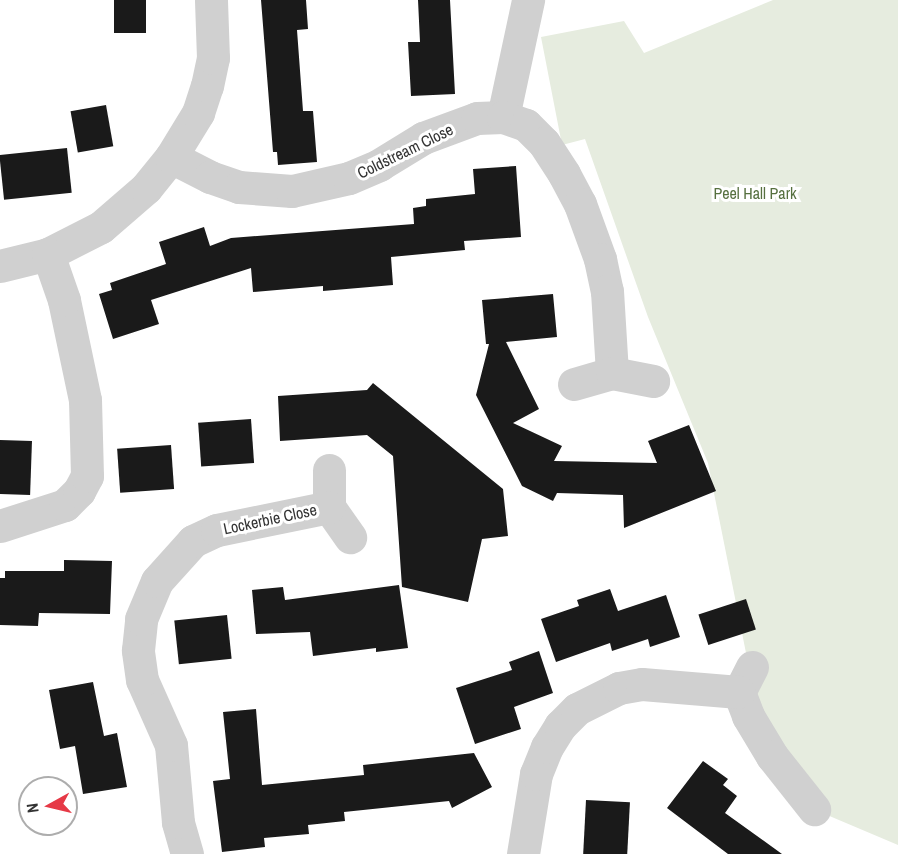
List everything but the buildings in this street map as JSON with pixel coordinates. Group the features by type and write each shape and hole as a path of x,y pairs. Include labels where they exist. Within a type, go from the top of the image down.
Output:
{"street":[{"path":"0,266 48,254 101,227 146,188 171,157 198,113 207,86 213,58 211,0"},
{"path":"503,117 528,0"},
{"name":"Coldstream Close","path":"171,157 210,177 239,187 292,191 350,178 379,165 423,138 477,118 503,117 526,125 544,142 580,204 600,260 607,291 612,373"},
{"path":"0,526 65,505 79,491 87,476 85,400 64,300 48,254"},
{"path":"574,384 612,373 653,381"},
{"name":"Lockerbie Close","path":"329,470 329,507 350,537"},
{"name":"Lockerbie Close","path":"187,854 177,814 171,745 142,680 138,650 141,619 157,581 193,541 217,530 329,507"},
{"path":"523,854 536,774 547,747 560,726 577,709 619,688 642,684 746,680 747,716 772,756 814,809"}],"green space":[{"name":"Peel Hall Park","path":"773,0 898,0 898,845 820,812 762,733 708,463 648,317 585,139 562,145 541,37 624,21 644,53"}]}
